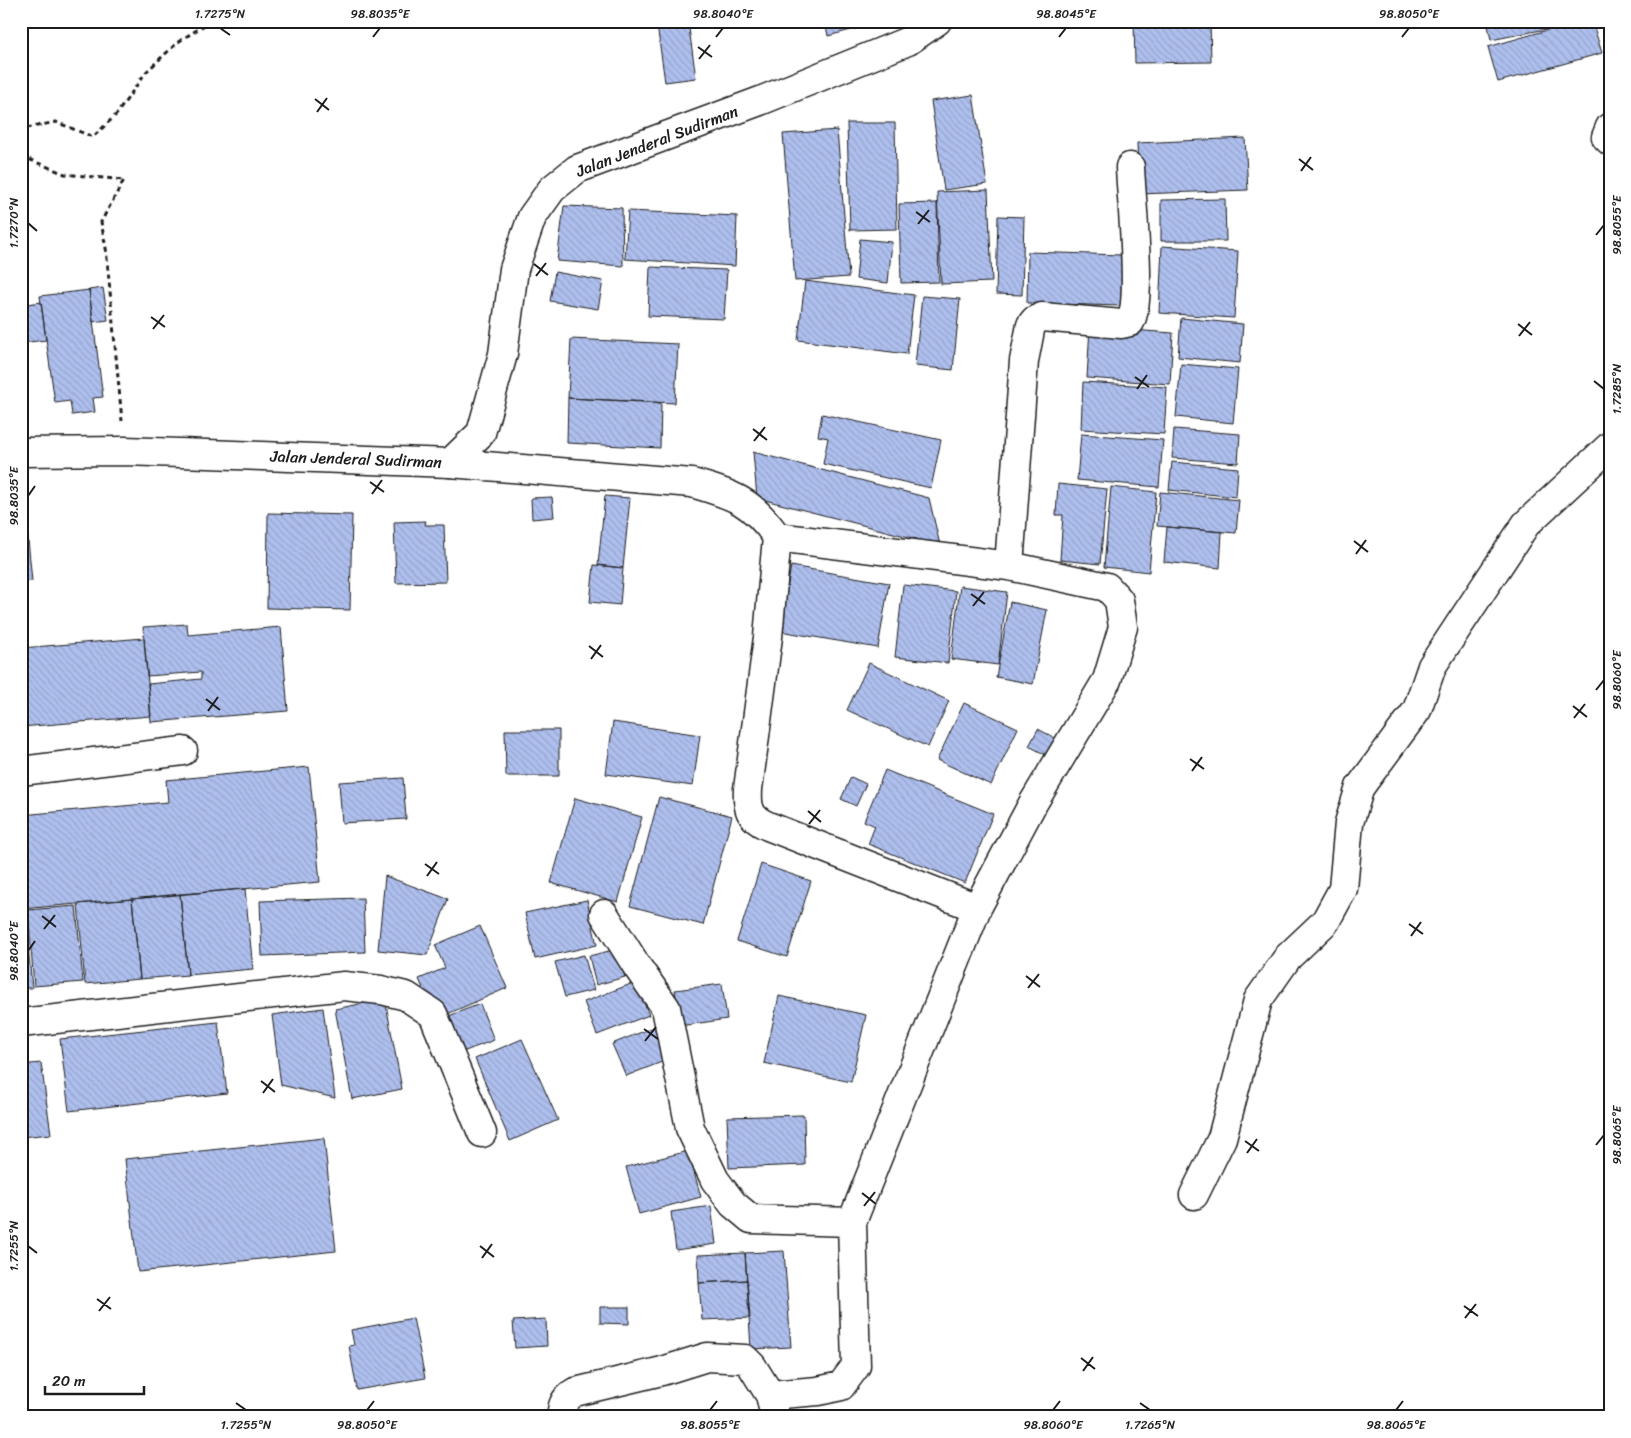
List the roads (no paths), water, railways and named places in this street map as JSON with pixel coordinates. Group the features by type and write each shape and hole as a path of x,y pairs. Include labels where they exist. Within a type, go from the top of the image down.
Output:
{"street":[{"name":"Jalan Jenderal Sudirman","path":"21,452 125,451 450,462 481,433 503,354 514,268 532,217 552,189 577,169 760,101 908,41 937,21"},
{"path":"1610,127 1606,137 1610,141"},
{"path":"1009,566 1024,361 1031,325 1035,320 1042,317 1122,324 1130,322 1133,316 1136,283 1130,167"},
{"path":"1194,1195 1222,1138 1258,1000 1288,957 1326,922 1343,889 1349,823 1360,787 1418,710 1432,666 1526,524 1610,446"},
{"path":"450,462 692,482 722,491 744,501 764,518 778,537 768,637 748,789 747,800 752,815 757,821 768,826 977,908"},
{"path":"562,1417 561,1409 566,1397 576,1392 662,1371 707,1357 745,1359 752,1366 773,1406 818,1391 841,1386 856,1366 852,1222 977,908 1032,805 1107,680 1123,627 1119,600 1107,587 1009,566 778,537"},
{"path":"21,770 182,751"},
{"path":"604,914 666,1008 690,1128 715,1180 733,1204 751,1219 852,1222"},
{"path":"21,1023 344,986 406,996 433,1014 482,1133"}]}
